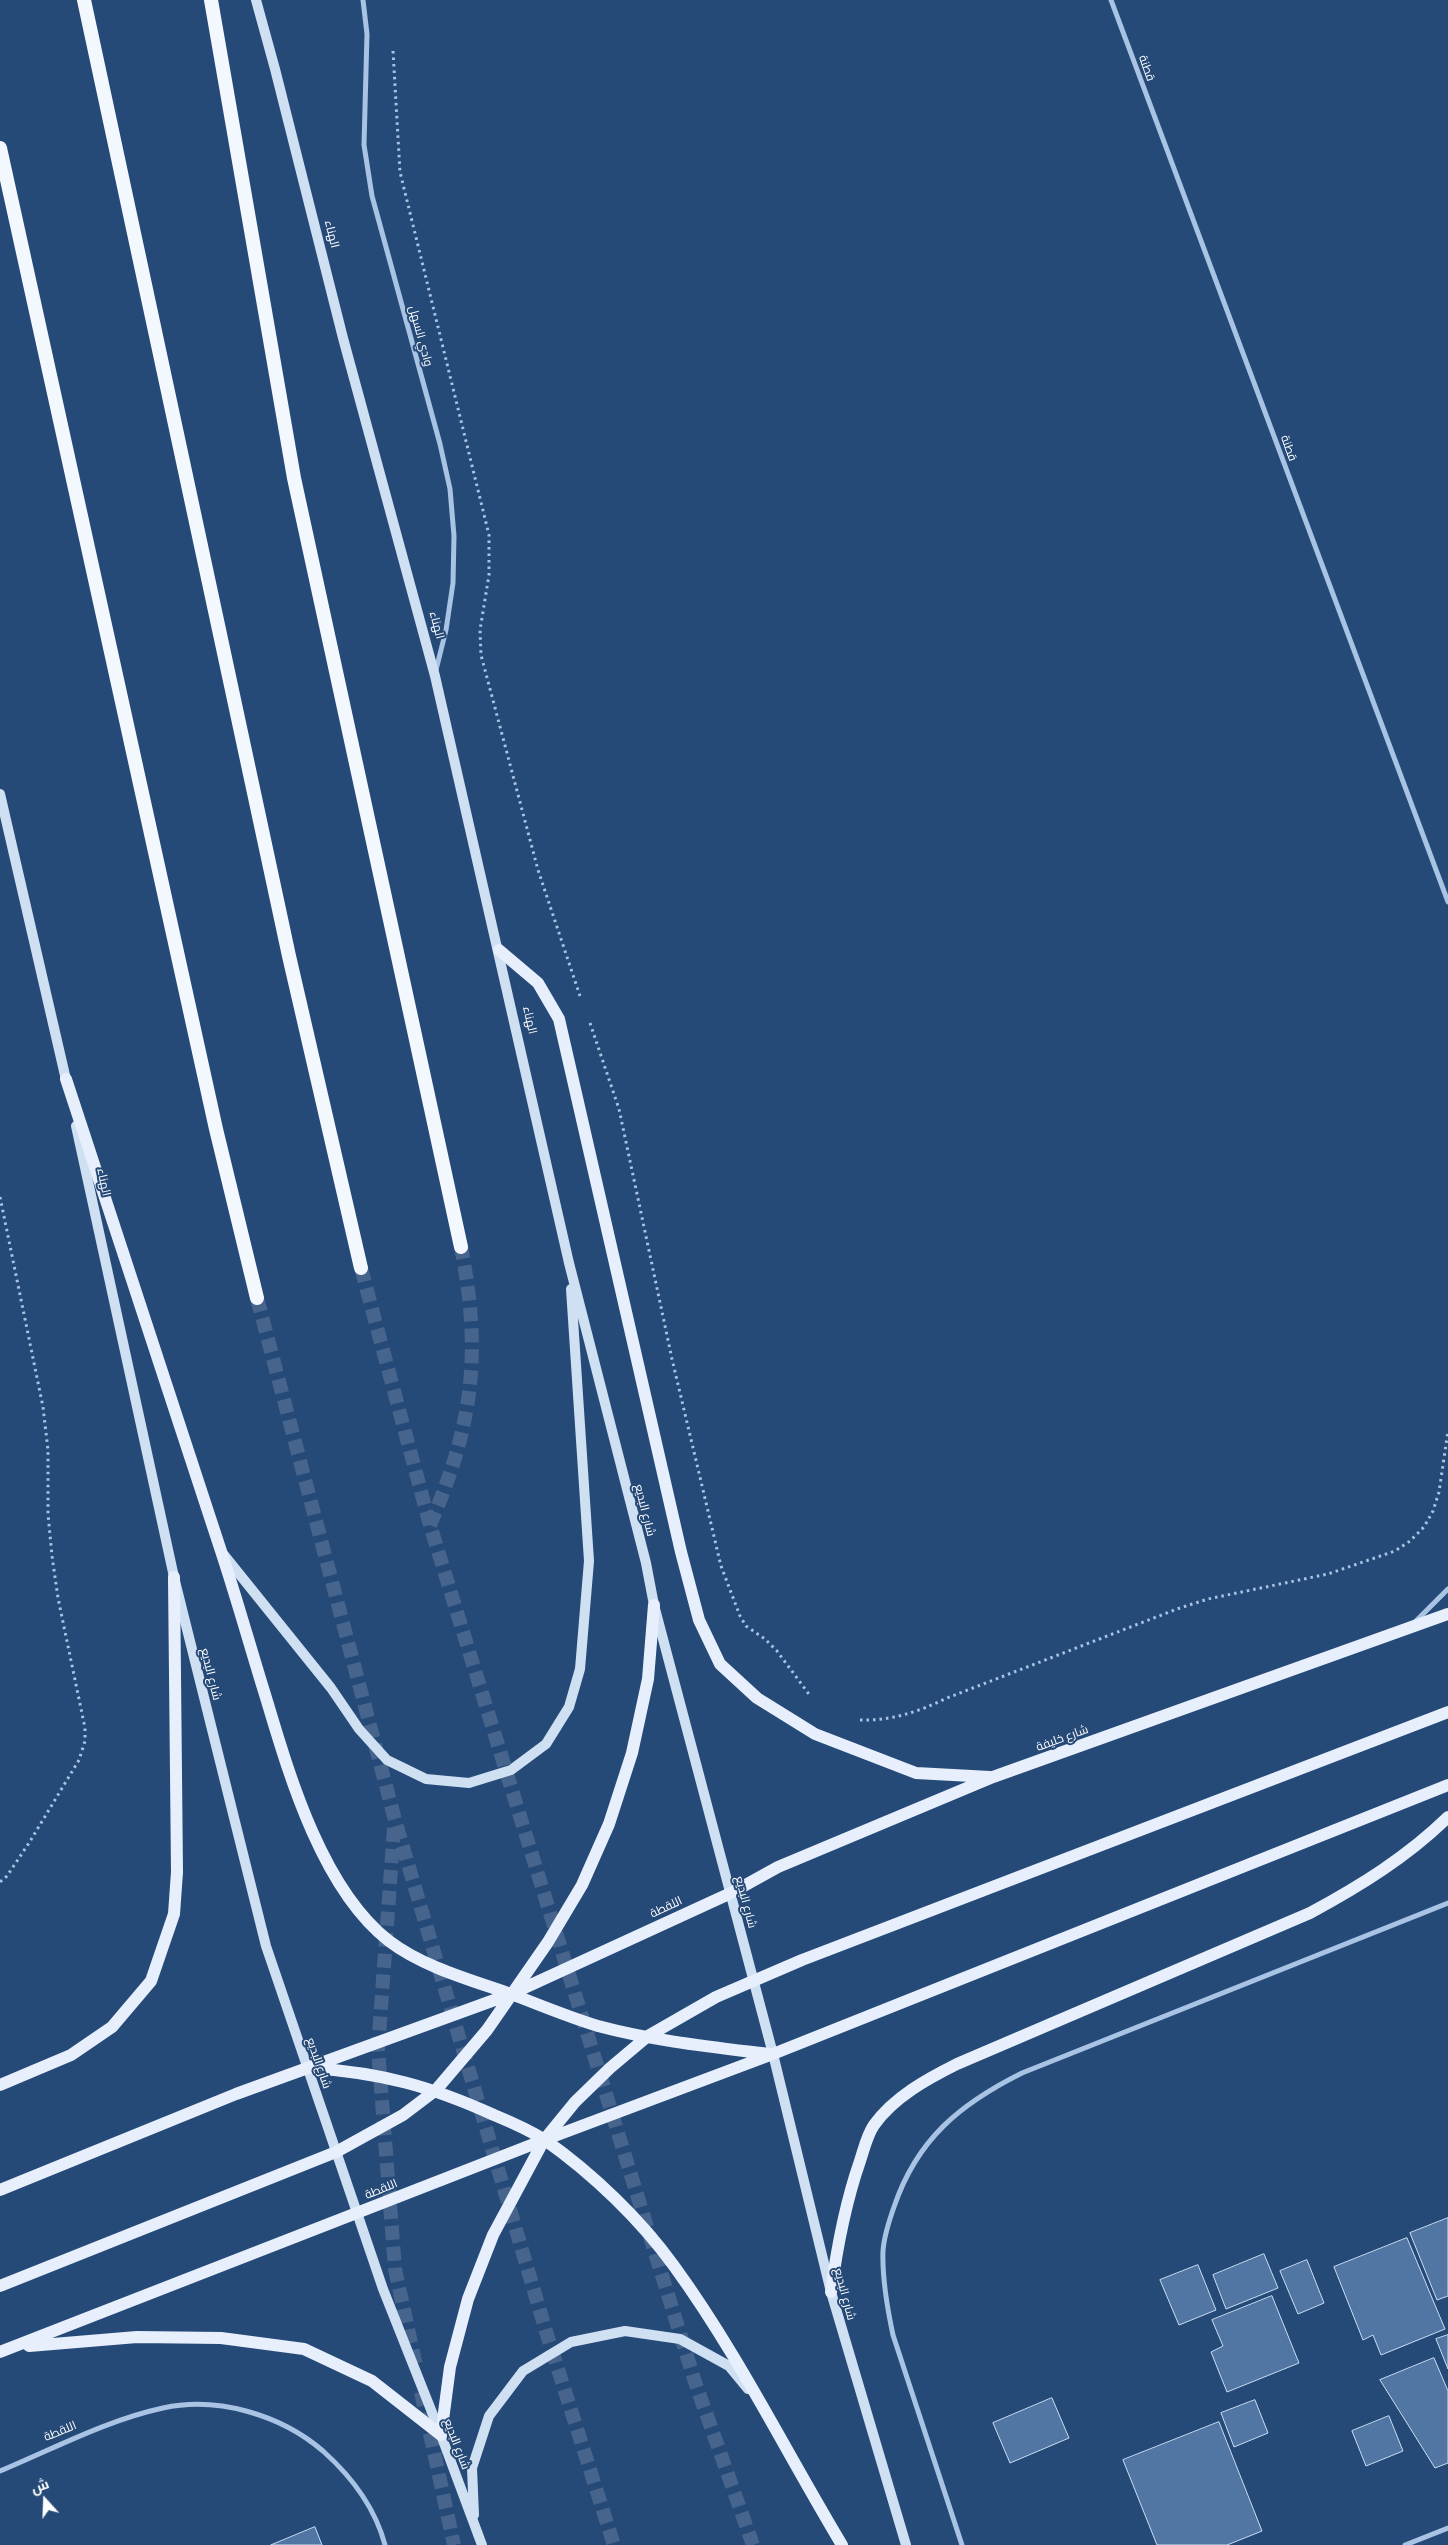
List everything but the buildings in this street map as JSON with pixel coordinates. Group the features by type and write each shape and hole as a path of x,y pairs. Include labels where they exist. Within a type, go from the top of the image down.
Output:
{"highway":[{"path":"84,0 283,926 360,1268"},
{"path":"211,0 294,478 461,1247"},
{"path":"0,148 216,1129 257,1298"}],"main road":[{"name":"الهناء","path":"256,0 343,338 435,676 569,1263"},
{"name":"الهناء","path":"0,794 66,1079 174,1577"},
{"path":"499,950 538,983 559,1019 681,1552 699,1620 720,1664 756,1698 815,1734 865,1755 916,1773 993,1777"},
{"path":"66,1079 222,1552 295,1794 325,1857 360,1915 391,1943 430,1963 468,1981 511,1994 555,2012 601,2027 648,2036 773,2054 1448,1785"},
{"path":"222,1552 331,1688 358,1729 387,1760 426,1779 469,1782 511,1770 546,1744 569,1707 580,1669 589,1561 569,1263"},
{"name":"شارع البديع","path":"569,1263 646,1563 654,1605 773,2054 831,2292 906,2545"},
{"path":"0,2085 71,2055 112,2027 151,1982 174,1914 177,1872 174,1577"},
{"name":"شارع البديع","path":"174,1577 266,1946 383,2290 441,2435 482,2545"},
{"path":"0,2286 336,2152 403,2115 436,2090 463,2061 548,1942 577,1893 609,1824 632,1753 648,1679 654,1605"},
{"name":"شارع خليفة","path":"731,1893 778,1867 993,1777 1448,1614"},
{"path":"441,2435 450,2367 468,2299 493,2235 544,2140 575,2102 610,2068 648,2036 681,2015 754,1980 1448,1712"},
{"path":"831,2292 838,2241 849,2191 866,2142 874,2126 909,2092 957,2064 1310,1913 1354,1890 1396,1862 1448,1818"},
{"name":"اللقطة","path":"0,2190 236,2094 511,1994 731,1893"},
{"name":"اللقطة","path":"0,2352 544,2140 773,2054"},
{"path":"308,2068 347,2071 394,2078 436,2090 510,2122 544,2140 602,2187 674,2265 765,2409 842,2545"},
{"path":"474,2526 472,2468 489,2416 523,2372 571,2342 625,2331 680,2339 729,2366 765,2409"},
{"path":"14,2347 137,2337 221,2338 304,2349 372,2381 441,2435"}],"street":[{"name":"وادي السهل","path":"363,0 366,34 364,146 372,196 440,444 450,489 454,536 453,583 446,630 435,676"},
{"name":"قطنة","path":"1111,0 1448,902"},
{"name":"شارع خليفة","path":"1410,1627 1448,1589"},
{"path":"962,2545 893,2335 887,2306 883,2250 889,2222 899,2192 916,2156 936,2132 962,2108 988,2090 1022,2073 1448,1903"},
{"name":"اللقطة","path":"0,2471 134,2416 165,2408 196,2404 229,2407 260,2414 316,2445 351,2480 373,2513 385,2545"},
{"path":"1405,2545 1448,2528"}],"path":[{"path":"392,43 400,172 489,536 489,575 480,630 481,654 549,906 582,1001"},
{"path":"588,1017 619,1109 672,1359 721,1566 740,1616 746,1626 777,1651 805,1691 816,1702"},
{"path":"0,1197 44,1407 48,1450 48,1514 52,1556 58,1598 85,1728 79,1760 29,1843 7,1876 0,1882"},
{"path":"850,1719 895,1718 922,1710 947,1698 1177,1609 1216,1597 1328,1574 1395,1550 1410,1541 1424,1527 1433,1511 1439,1492 1448,1431"}],"tunnel":[{"path":"430,1525 445,1489 456,1454 470,1389 472,1356 471,1322 461,1247"},
{"path":"361,1268 430,1525 695,2382 753,2545"},
{"path":"257,1298 395,1820 548,2338 614,2545"},
{"path":"394,1828 378,2049 395,2269 416,2366"},
{"path":"421,2392 454,2545"}]}
